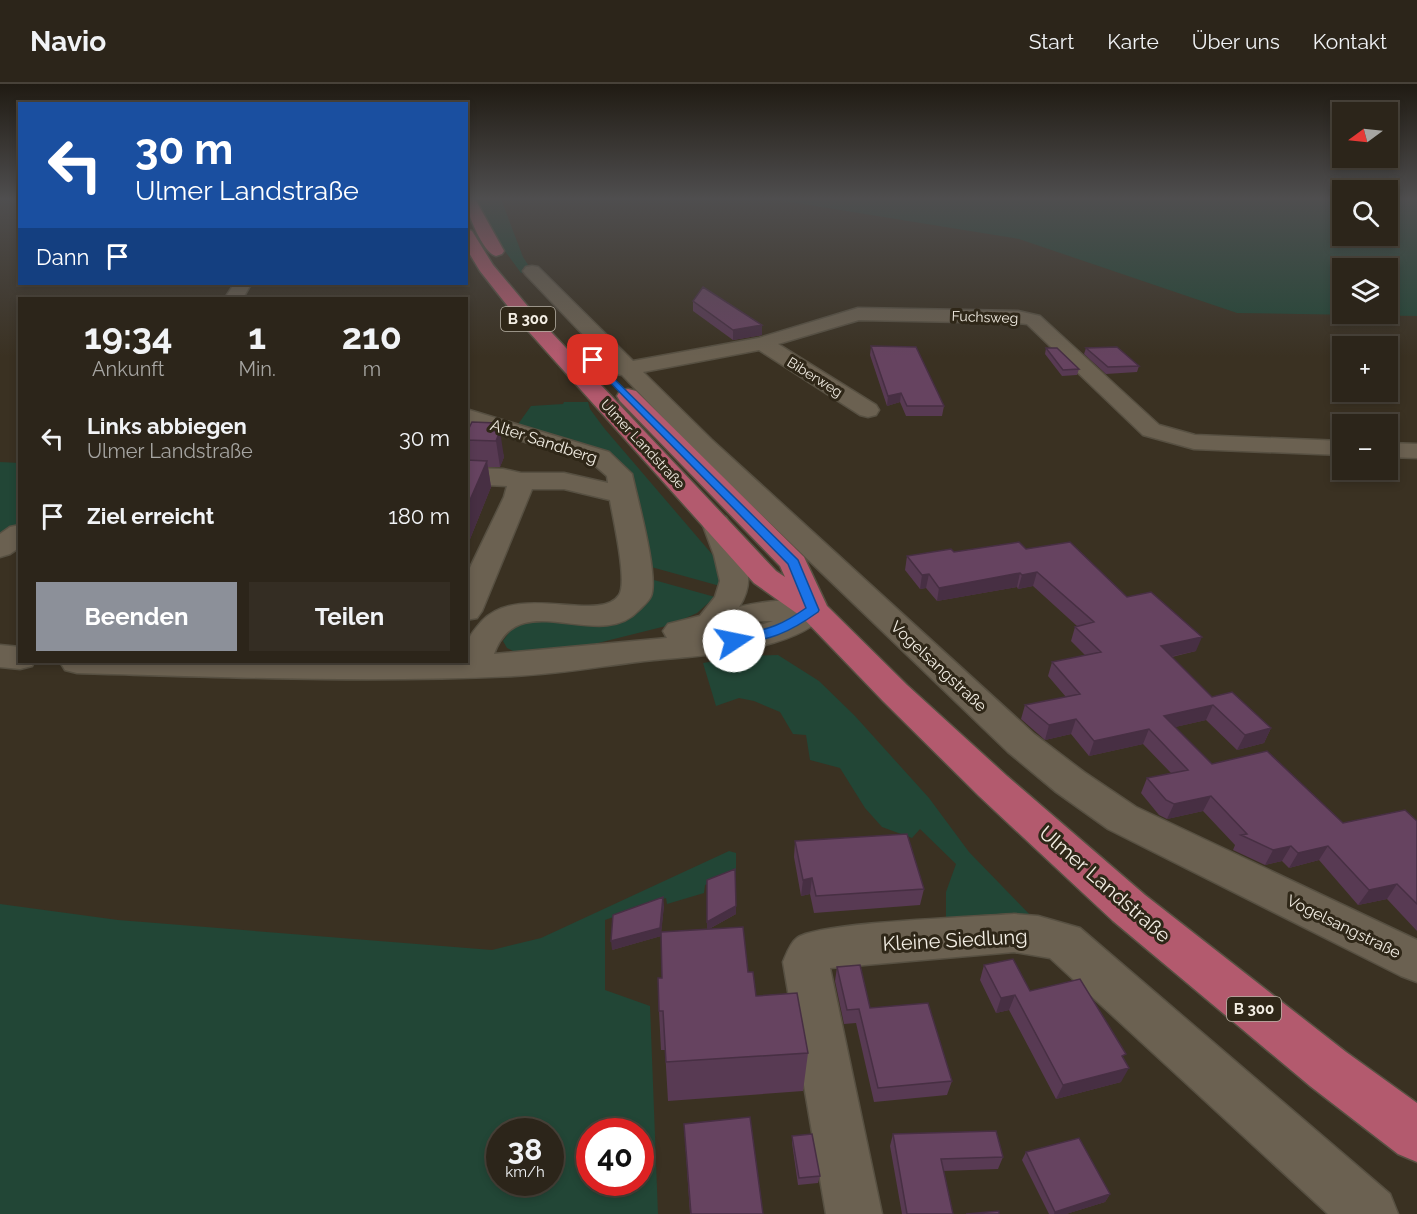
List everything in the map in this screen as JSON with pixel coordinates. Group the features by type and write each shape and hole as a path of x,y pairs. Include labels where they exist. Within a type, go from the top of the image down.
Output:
{"main road":[{"name":"Ulmer Landstraße","path":"477,252 486,267 528,319 765,576 813,610 895,693 993,786 1129,908 1398,1122 1417,1150"},
{"name":"Ulmer Landstraße","path":"497,252 530,294 794,563 813,610"}],"street":[{"name":"Vogelsangstraße","path":"532,272 625,369 797,534 1005,728 1086,795 1122,818 1417,962"},
{"name":"Fuchsweg","path":"625,369 762,343 858,314 1018,317 1033,320 1151,430 1194,442 1332,448"},
{"name":"Biberweg","path":"762,343 868,410"},
{"name":"Alter Sandberg","path":"471,421 600,457 619,474 638,572 636,595 623,609 609,615 589,616 539,611 519,613 500,621 483,640 473,667"},
{"path":"1398,450 1417,451"},
{"path":"468,476 564,482 623,495"},
{"path":"468,607 517,497 521,481"},
{"path":"711,623 735,586 735,576 716,524"},
{"path":"0,548 18,534"},
{"path":"580,658 757,612 813,610"},
{"path":"184,663 277,668 381,664 473,667 580,658 750,639 790,626 813,610"},
{"path":"0,656 18,658"},
{"name":"Kleine Siedlung","path":"854,1214 806,962 813,952 827,948 1014,933 1038,935 1064,942 1370,1214"}],"green space":[{"path":"505,252 521,252 532,271 521,273"},
{"path":"1057,252 1417,252 1417,316 1398,316 1398,258 1332,258 1332,315 1237,313"},
{"path":"564,402 588,402 590,409 604,428 717,560 721,576 720,586 644,565 622,469 516,427 531,406 563,404"},
{"path":"0,462 18,463 18,528 0,542"},
{"path":"654,580 715,597 697,613 670,625 582,647 517,653 507,648 503,641 512,628 535,619 595,624 650,588"},
{"path":"778,655 819,681 855,716 929,798 969,852 1037,922 946,928 946,892 956,864 920,829 912,838 882,827 865,808 840,768 810,760 806,735 793,734 780,712 754,701 739,698 716,706 703,663 742,656"},
{"path":"729,851 736,853 736,872 705,885 704,893 667,904 666,898 605,920 605,990 650,1006 658,1214 0,1214 0,904 118,920 492,950 541,938"}],"building":[{"path":"703,287 762,325 733,330 693,301"},
{"path":"871,346 916,347 944,406 907,406 901,393 888,396"},
{"path":"1117,347 1139,366 1108,367 1086,348"},
{"path":"1046,348 1057,348 1079,369 1063,370"},
{"path":"472,422 496,423 491,431 500,431 496,441 468,440 468,430"},
{"path":"468,460 487,461 468,504"},
{"path":"1019,542 1026,549 1070,542 1127,597 1151,592 1202,637 1161,646 1212,697 1232,692 1271,728 1245,735 1213,705 1164,716 1212,764 1267,751 1343,823 1405,810 1417,821 1417,904 1397,884 1369,890 1328,846 1298,853 1291,846 1273,850 1241,835 1247,834 1211,796 1174,804 1166,800 1147,778 1188,770 1149,729 1094,741 1076,719 1049,725 1025,705 1080,694 1052,662 1101,652 1075,627 1094,622 1037,572 939,588 929,574 922,575 907,556 951,549 954,552"},
{"path":"907,834 924,889 816,896 812,878 803,880 795,841"},
{"path":"735,869 736,906 707,922 707,880"},
{"path":"663,897 660,928 611,941 613,915"},
{"path":"743,927 748,972 753,972 756,996 797,993 808,1053 666,1062 663,1011 659,1011 658,978 662,978 661,932"},
{"path":"1013,959 1030,991 1080,979 1126,1054 1122,1056 1129,1068 1063,1085 1015,995 1001,998 984,965"},
{"path":"860,965 870,1008 928,1003 952,1081 878,1088 859,1009 847,1010 837,967"},
{"path":"750,1117 763,1214 691,1214 684,1124"},
{"path":"996,1131 1003,1157 941,1159 953,1214 907,1214 893,1134"},
{"path":"812,1134 820,1176 799,1178 792,1136"},
{"path":"1079,1138 1110,1194 1055,1212 1026,1152"},
{"path":"999,1211 999,1214 966,1214"}],"route":[{"path":"593,360 794,563 813,610 790,626 774,633 734,641"}]}
